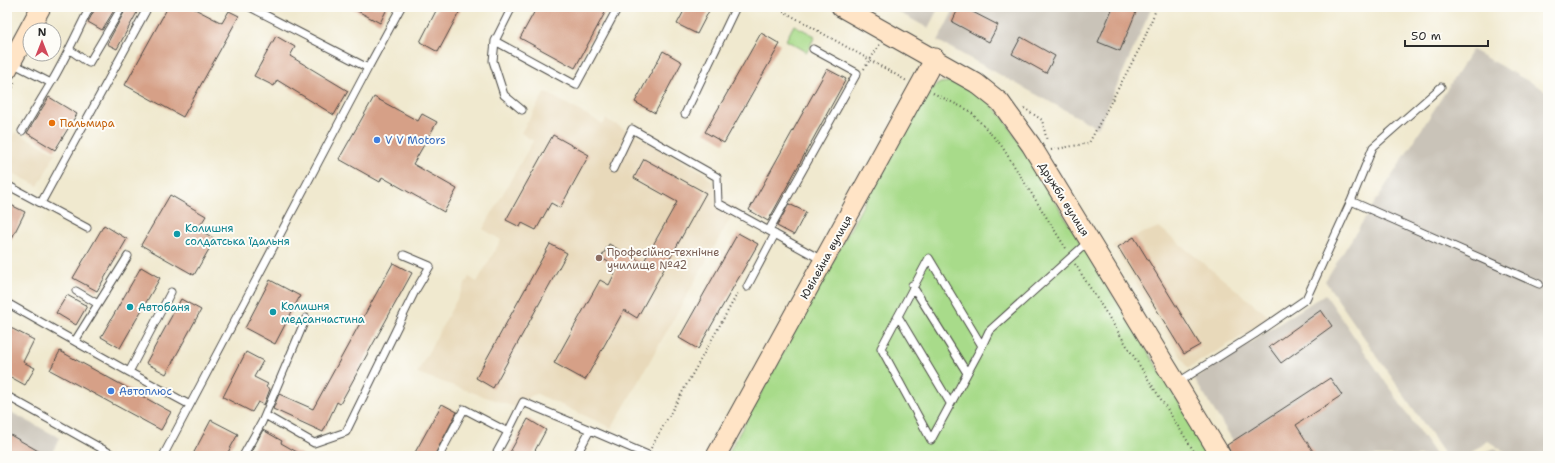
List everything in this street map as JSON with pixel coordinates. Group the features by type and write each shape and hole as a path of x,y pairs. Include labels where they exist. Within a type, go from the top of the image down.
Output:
{"street":[{"path":"8,64 41,7"},
{"name":"Дружби вулиця","path":"841,7 976,82 1000,102 1031,145 1221,456"},
{"name":"Ювілейна вулиця","path":"716,456 935,58"}],"lane":[{"path":"22,131 70,50 90,7"},
{"path":"70,50 89,63 122,7"},
{"path":"41,203 148,7"},
{"path":"250,7 368,68"},
{"path":"163,456 401,7"},
{"path":"512,7 495,42 493,61 504,95 522,110"},
{"path":"495,42 576,85 618,7"},
{"path":"685,114 736,7"},
{"path":"743,289 857,73 813,49"},
{"path":"8,64 51,83"},
{"path":"1177,383 1255,334 1306,299 1351,201 1373,147 1441,87"},
{"path":"613,169 632,130 717,177 718,203 824,261"},
{"path":"7,185 87,228"},
{"path":"1351,201 1539,284"},
{"path":"982,346 929,258 912,285 881,348 930,440 950,403 967,373 982,346 990,331 1089,241"},
{"path":"265,415 314,443 346,432 414,293 430,266 404,255"},
{"path":"75,341 128,256"},
{"path":"912,285 967,373"},
{"path":"76,292 98,304"},
{"path":"129,372 171,292"},
{"path":"7,303 190,405"},
{"path":"898,316 950,403"},
{"path":"243,456 265,415 306,318"},
{"path":"7,396 115,456"},
{"path":"495,456 523,402 649,455"},
{"path":"439,456 464,410 508,432"},
{"path":"576,456 590,430"}],"path":[{"path":"776,7 919,87"},
{"path":"1048,150 1089,143 1142,44 1157,7"},
{"path":"870,59 888,33"},
{"path":"1018,104 1042,120 1047,143"},
{"path":"649,455 743,289"}],"shaded area":[{"path":"889,7 939,7 928,28"},
{"path":"955,7 1152,7 1098,128 938,41"},
{"path":"1472,50 1548,92 1548,456 1511,456 1488,441 1466,456 1446,456 1325,281"},
{"name":"Професійно-технічне училище №42","path":"545,92 603,124 606,119 703,172 723,194 724,200 737,207 612,428 537,394 530,396 517,408 417,373 469,277 477,282 501,240 483,229 533,141 521,133"},
{"path":"15,132 56,153 38,186 7,170 7,146"},
{"path":"1159,227 1272,319 1188,368 1113,245"},
{"path":"1325,294 1436,456 1243,456 1194,379"},
{"path":"7,410 60,438 50,456 7,456"},
{"path":"1495,448 1507,456 1479,456 1485,452"}],"green space":[{"path":"794,25 815,36 807,52 786,40"},
{"path":"955,81 986,98 1005,120 1212,456 727,456 923,95 940,83"}],"building":[{"path":"96,7 116,7 102,30 88,22"},
{"path":"127,7 140,7 117,49 107,44"},
{"path":"168,7 191,7 222,23 229,11 239,16 183,117 125,85"},
{"path":"350,7 388,7 380,23"},
{"path":"438,7 462,7 438,52 420,42"},
{"path":"537,7 608,7 575,68 520,38"},
{"path":"686,7 711,7 697,34 677,24"},
{"path":"959,7 963,7 998,25 989,42 952,22"},
{"path":"1113,7 1138,7 1120,51 1098,42"},
{"path":"761,33 780,44 724,143 705,132"},
{"path":"276,36 295,47 290,56 348,91 334,115 277,80 274,86 254,76"},
{"path":"1021,37 1055,56 1046,73 1012,54"},
{"path":"663,51 682,62 655,113 635,102"},
{"path":"827,69 846,79 768,221 749,210"},
{"name":"Пальмира","path":"49,97 77,114 55,150 27,133"},
{"path":"374,97 418,121 422,114 437,122 413,164 457,189 444,212 382,177 380,182 339,159"},
{"path":"553,135 589,155 560,208 551,203 536,230 522,223 520,227 506,220"},
{"path":"644,159 706,193 637,318 624,310 585,380 554,363 600,280 609,285 618,267 601,258 609,244 643,263 677,202 634,178"},
{"name":"Колишня солдатська їдальня","path":"170,195 206,216 198,229 215,239 194,275 141,245"},
{"path":"7,203 25,212 7,248"},
{"path":"789,204 806,212 794,235 777,226"},
{"path":"104,225 127,239 97,291 73,278"},
{"path":"738,233 758,244 698,349 679,338"},
{"path":"1134,237 1200,345 1184,354 1118,247"},
{"path":"550,244 567,253 493,388 476,378"},
{"path":"393,263 412,273 340,404 337,402 323,432 273,409 279,394 313,409"},
{"name":"Автобаня","path":"141,267 160,278 120,348 101,337"},
{"name":"Колишня медсанчастина","path":"270,280 300,296 275,344 245,328"},
{"path":"67,295 87,306 76,325 56,313"},
{"path":"181,299 201,310 166,374 146,363"},
{"path":"1321,310 1332,326 1281,363 1269,347"},
{"path":"7,326 34,340 23,362 35,368 25,385 7,375"},
{"name":"Автоплюс","path":"60,351 171,412 161,430 50,370"},
{"path":"246,352 263,361 254,377 268,384 266,387 270,389 264,405 258,402 252,412 223,397"},
{"path":"1330,378 1342,395 1296,425 1316,456 1232,456 1227,445"},
{"path":"442,404 457,412 434,456 413,456"},
{"path":"528,419 546,430 532,456 508,456"},
{"path":"211,420 238,434 226,456 192,456"},
{"path":"263,430 282,441 281,443 304,456 249,456"},
{"path":"7,433 47,456 7,456"}],"place":[{"name":"Пальмира","path":"52,123"},
{"name":"V V Motors","path":"377,140"},
{"name":"Колишня солдатська їдальня","path":"177,234"},
{"name":"Професійно-технічне училище №42","path":"599,258"},
{"name":"Автобаня","path":"130,307"},
{"name":"Колишня медсанчастина","path":"273,312"},
{"name":"Автоплюс","path":"111,391"}]}
